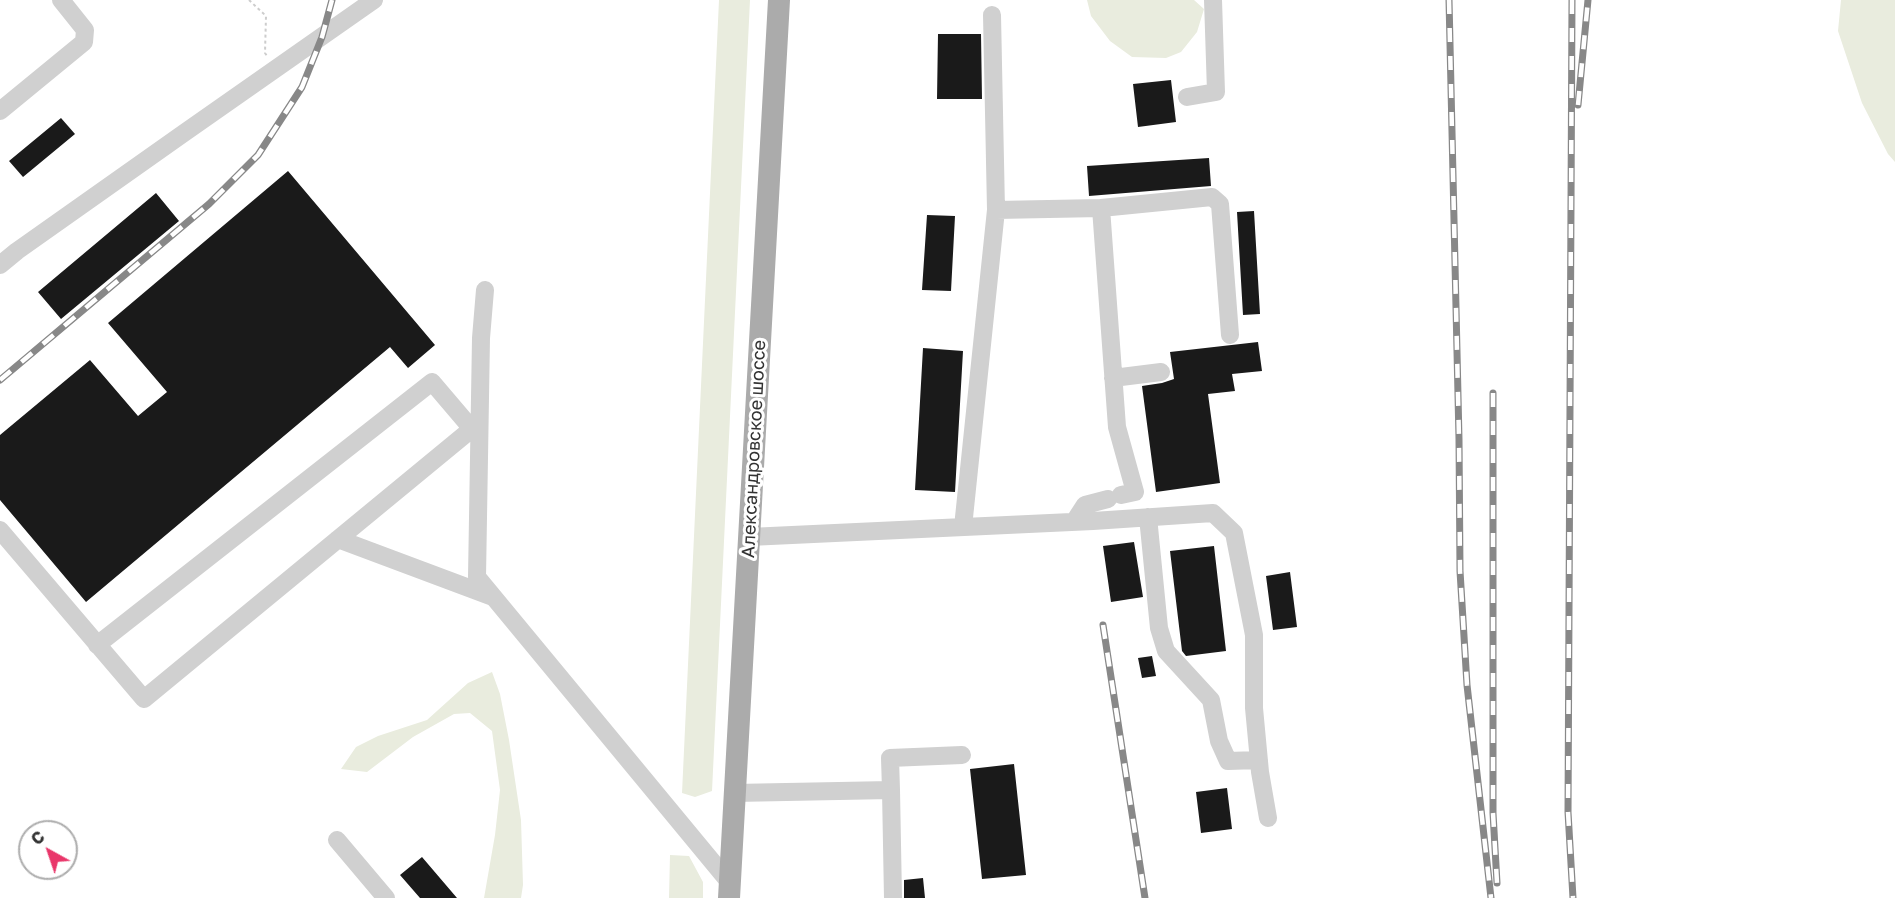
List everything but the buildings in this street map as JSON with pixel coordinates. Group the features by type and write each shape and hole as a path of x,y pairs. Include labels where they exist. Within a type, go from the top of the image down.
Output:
{"main road":[{"name":"Александровское шоссе","path":"729,890 779,0"}],"lane":[{"path":"0,111 84,42 85,30 61,0"},
{"path":"0,264 374,0"},
{"path":"1187,97 1216,92 1213,0"},
{"path":"963,527 996,210 992,15"},
{"path":"996,210 1101,208 1212,196 1220,204 1230,334"},
{"path":"1074,522 1085,505 1135,492 1117,428 1101,208"},
{"path":"485,290 476,426 477,576 729,890"},
{"path":"1113,378 1161,372"},
{"path":"97,645 432,382 476,426"},
{"path":"0,530 144,699 476,426"},
{"path":"749,537 1074,522 1213,513 1234,533 1254,634 1254,708 1268,818"},
{"path":"1148,517 1159,628 1166,651 1211,700 1219,741 1228,761 1259,760"},
{"path":"338,539 495,598"},
{"path":"893,898 890,758 962,755"},
{"path":"734,793 891,790"},
{"path":"337,840 386,898"}],"path":[{"path":"249,0 266,16 266,53 276,69"}],"shaded area":[{"path":"719,0 750,0 712,791 695,797 682,793"},
{"path":"1087,0 1194,0 1204,9 1197,32 1181,52 1166,58 1132,57 1110,41 1091,16"},
{"path":"1841,0 1895,0 1895,162 1888,154 1862,103 1838,31"},
{"path":"492,672 500,694 521,820 523,885 521,898 484,898 500,790 492,731 470,713 454,714 413,737 367,772 341,769 356,747 378,736 427,720 468,683"},
{"path":"670,855 689,856 703,882 703,898 669,898"}],"railway":[{"path":"0,380 209,204 258,155 302,87 322,37 332,0"},
{"path":"1449,0 1460,571 1467,685 1491,898"},
{"path":"1572,0 1568,812 1573,898"},
{"path":"1578,105 1588,0"},
{"path":"1493,393 1493,813 1497,883"},
{"path":"1103,625 1145,898"}]}
